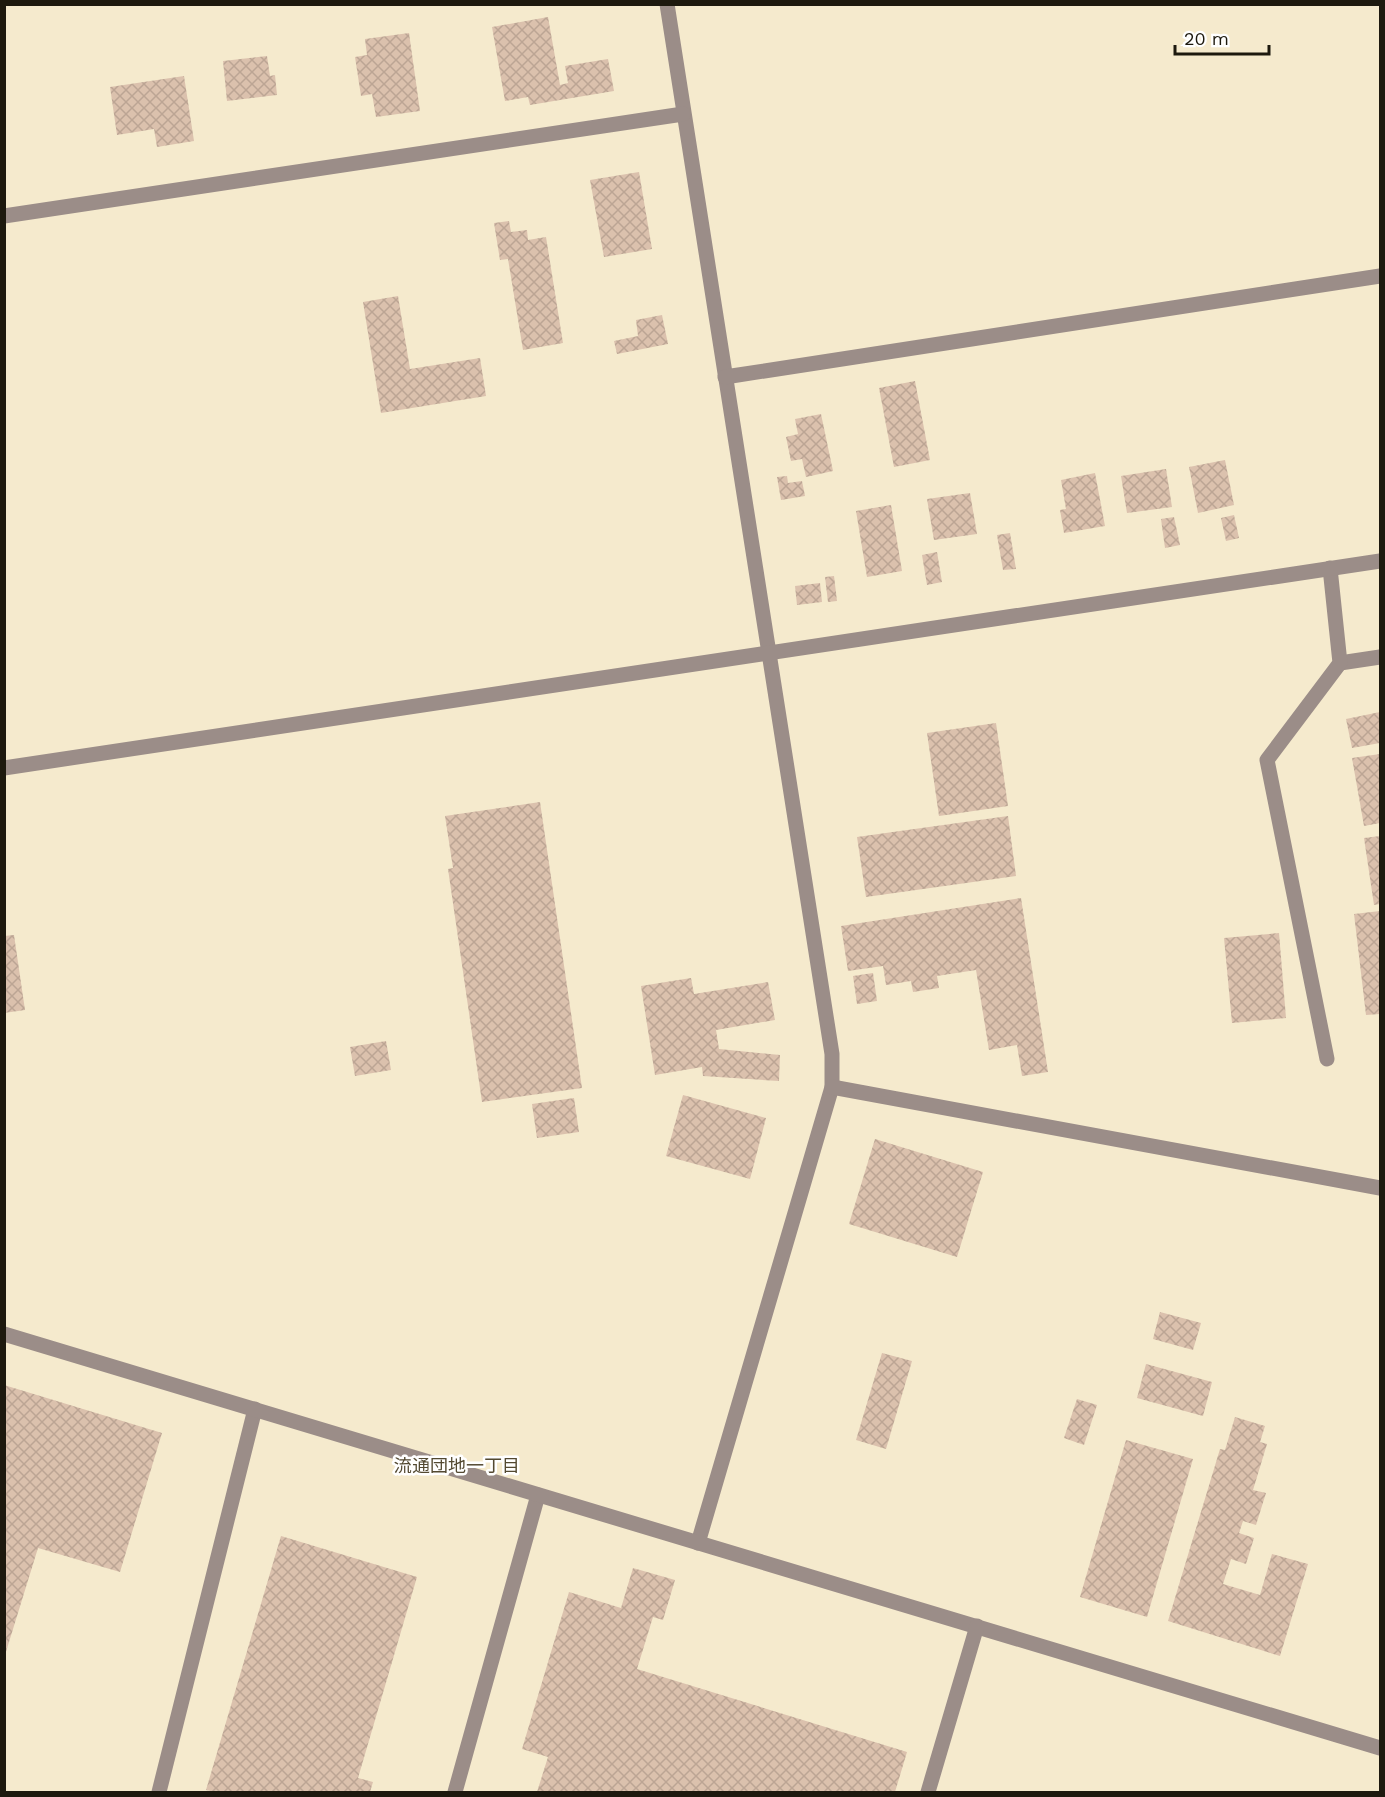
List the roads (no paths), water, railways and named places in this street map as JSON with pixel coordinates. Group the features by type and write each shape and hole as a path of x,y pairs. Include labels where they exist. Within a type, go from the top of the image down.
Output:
{"street":[{"path":"667,4 832,1054 832,1087 698,1543"},
{"path":"4,216 683,114"},
{"path":"725,377 1380,276"},
{"path":"4,768 1380,561"},
{"path":"1327,1059 1267,760 1340,663 1330,568"},
{"path":"1340,663 1380,657"},
{"path":"832,1087 1380,1188"},
{"path":"4,1334 1380,1748"},
{"path":"159,1792 255,1409"},
{"path":"456,1792 538,1495"},
{"path":"928,1792 977,1626"}],"district":[{"name":"流通団地一丁目","path":"457,1465"}]}
